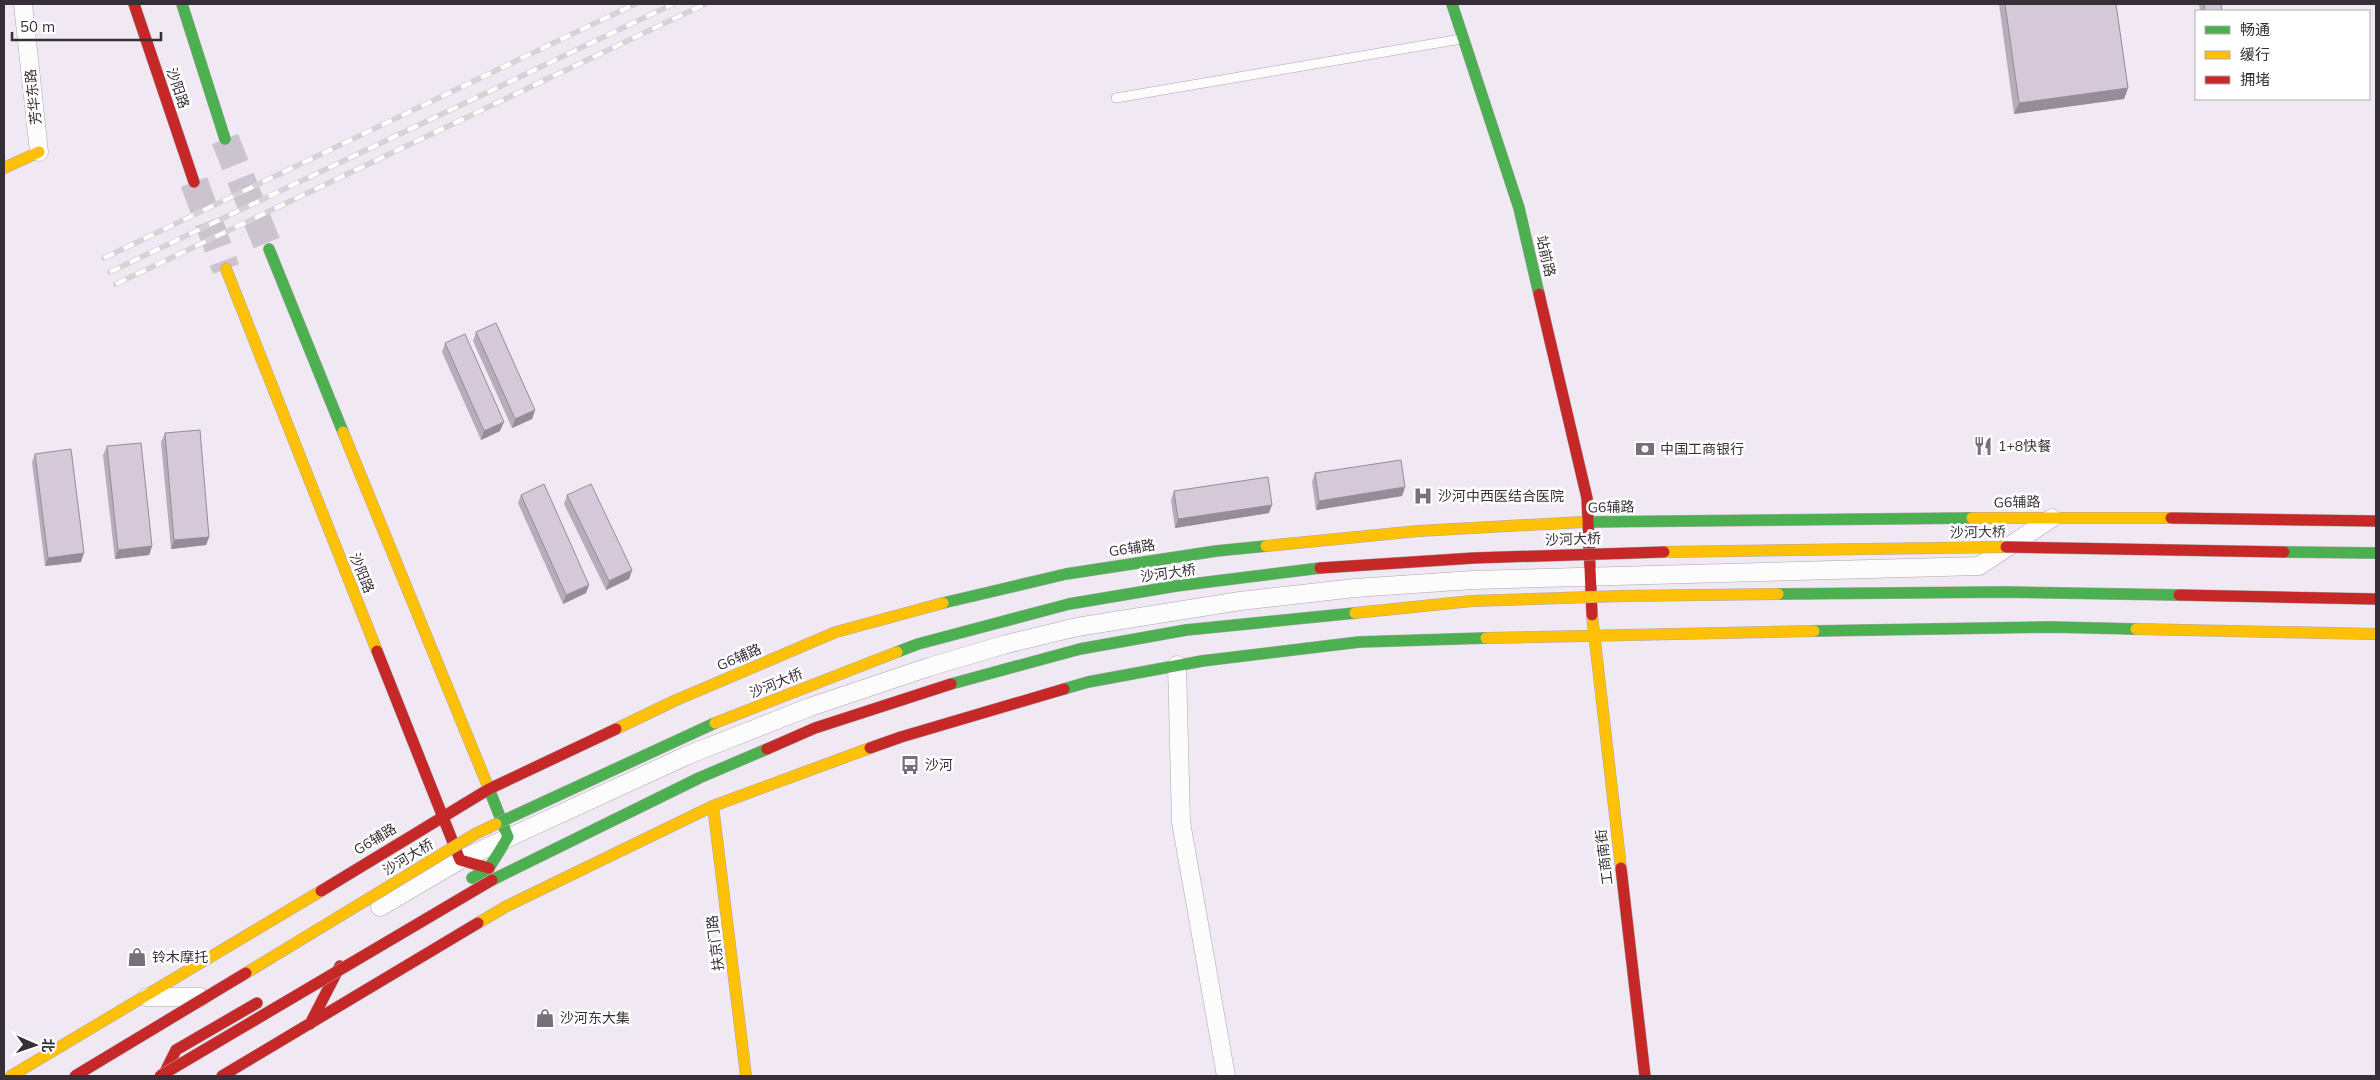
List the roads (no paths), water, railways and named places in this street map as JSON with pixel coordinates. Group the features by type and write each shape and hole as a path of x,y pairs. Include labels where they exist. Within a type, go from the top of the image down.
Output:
{"main road":[{"name":"沙阳路","path":"134,4 194,182"},
{"name":"沙阳路","path":"182,4 225,139"},
{"name":"站前路","path":"1452,4 1519,208 1583,474 1589,522 1591,576"},
{"name":"芳华东路","path":"4,168 39,152"},
{"path":"269,250 508,837 490,868 461,884"},
{"name":"沙阳路","path":"226,269 460,860"},
{"name":"G6辅路","path":"11,1076 145,998 489,789 674,701 836,632 924,608 1066,574 1216,551 1418,531 1589,522 2054,516 2376,520"},
{"name":"沙河大桥","path":"75,1076 475,834 682,737 802,688 918,644 1069,604 1176,586 1339,566 1474,558 1620,553 2001,547 2376,553"},
{"name":"工商南街","path":"1591,576 1593,634 1645,1076"},
{"path":"161,1076 497,877 699,778 816,728 932,690 1080,649 1186,630 1345,612 1482,601 1622,596 2003,592 2376,598"},
{"path":"222,1076 507,906 713,806 901,737 1088,682 1177,666 1359,642 1593,634 2051,627 2376,634"},
{"name":"扶京门路","path":"713,806 746,1076"},
{"path":"460,860 490,868"},
{"path":"310,1024 339,955"},
{"path":"161,1076 176,1050 271,995"}],"street":[{"name":"芳华东路","path":"23,4 39,152"},
{"path":"145,998 226,998 460,860 623,787 688,755 810,707 1003,645 1068,629 1240,601 1355,588 1472,580 1979,566 2054,516"},
{"path":"1177,666 1181,822 1226,1076"}],"lane":[{"path":"1116,98 1462,39"}],"tunnel":[{"path":"225,139 269,249"},
{"path":"194,182 226,269"}],"railway":[{"path":"104,258 635,4"},
{"path":"110,272 673,4"},
{"path":"116,284 705,4"}],"place":[{"name":"1+8快餐","path":"1983,446"},
{"name":"中国工商银行","path":"1645,449"},
{"name":"沙河中西医结合医院","path":"1423,496"},
{"name":"沙河","path":"910,765"},
{"name":"铃木摩托","path":"137,957"},
{"name":"沙河东大集","path":"545,1018"}]}
